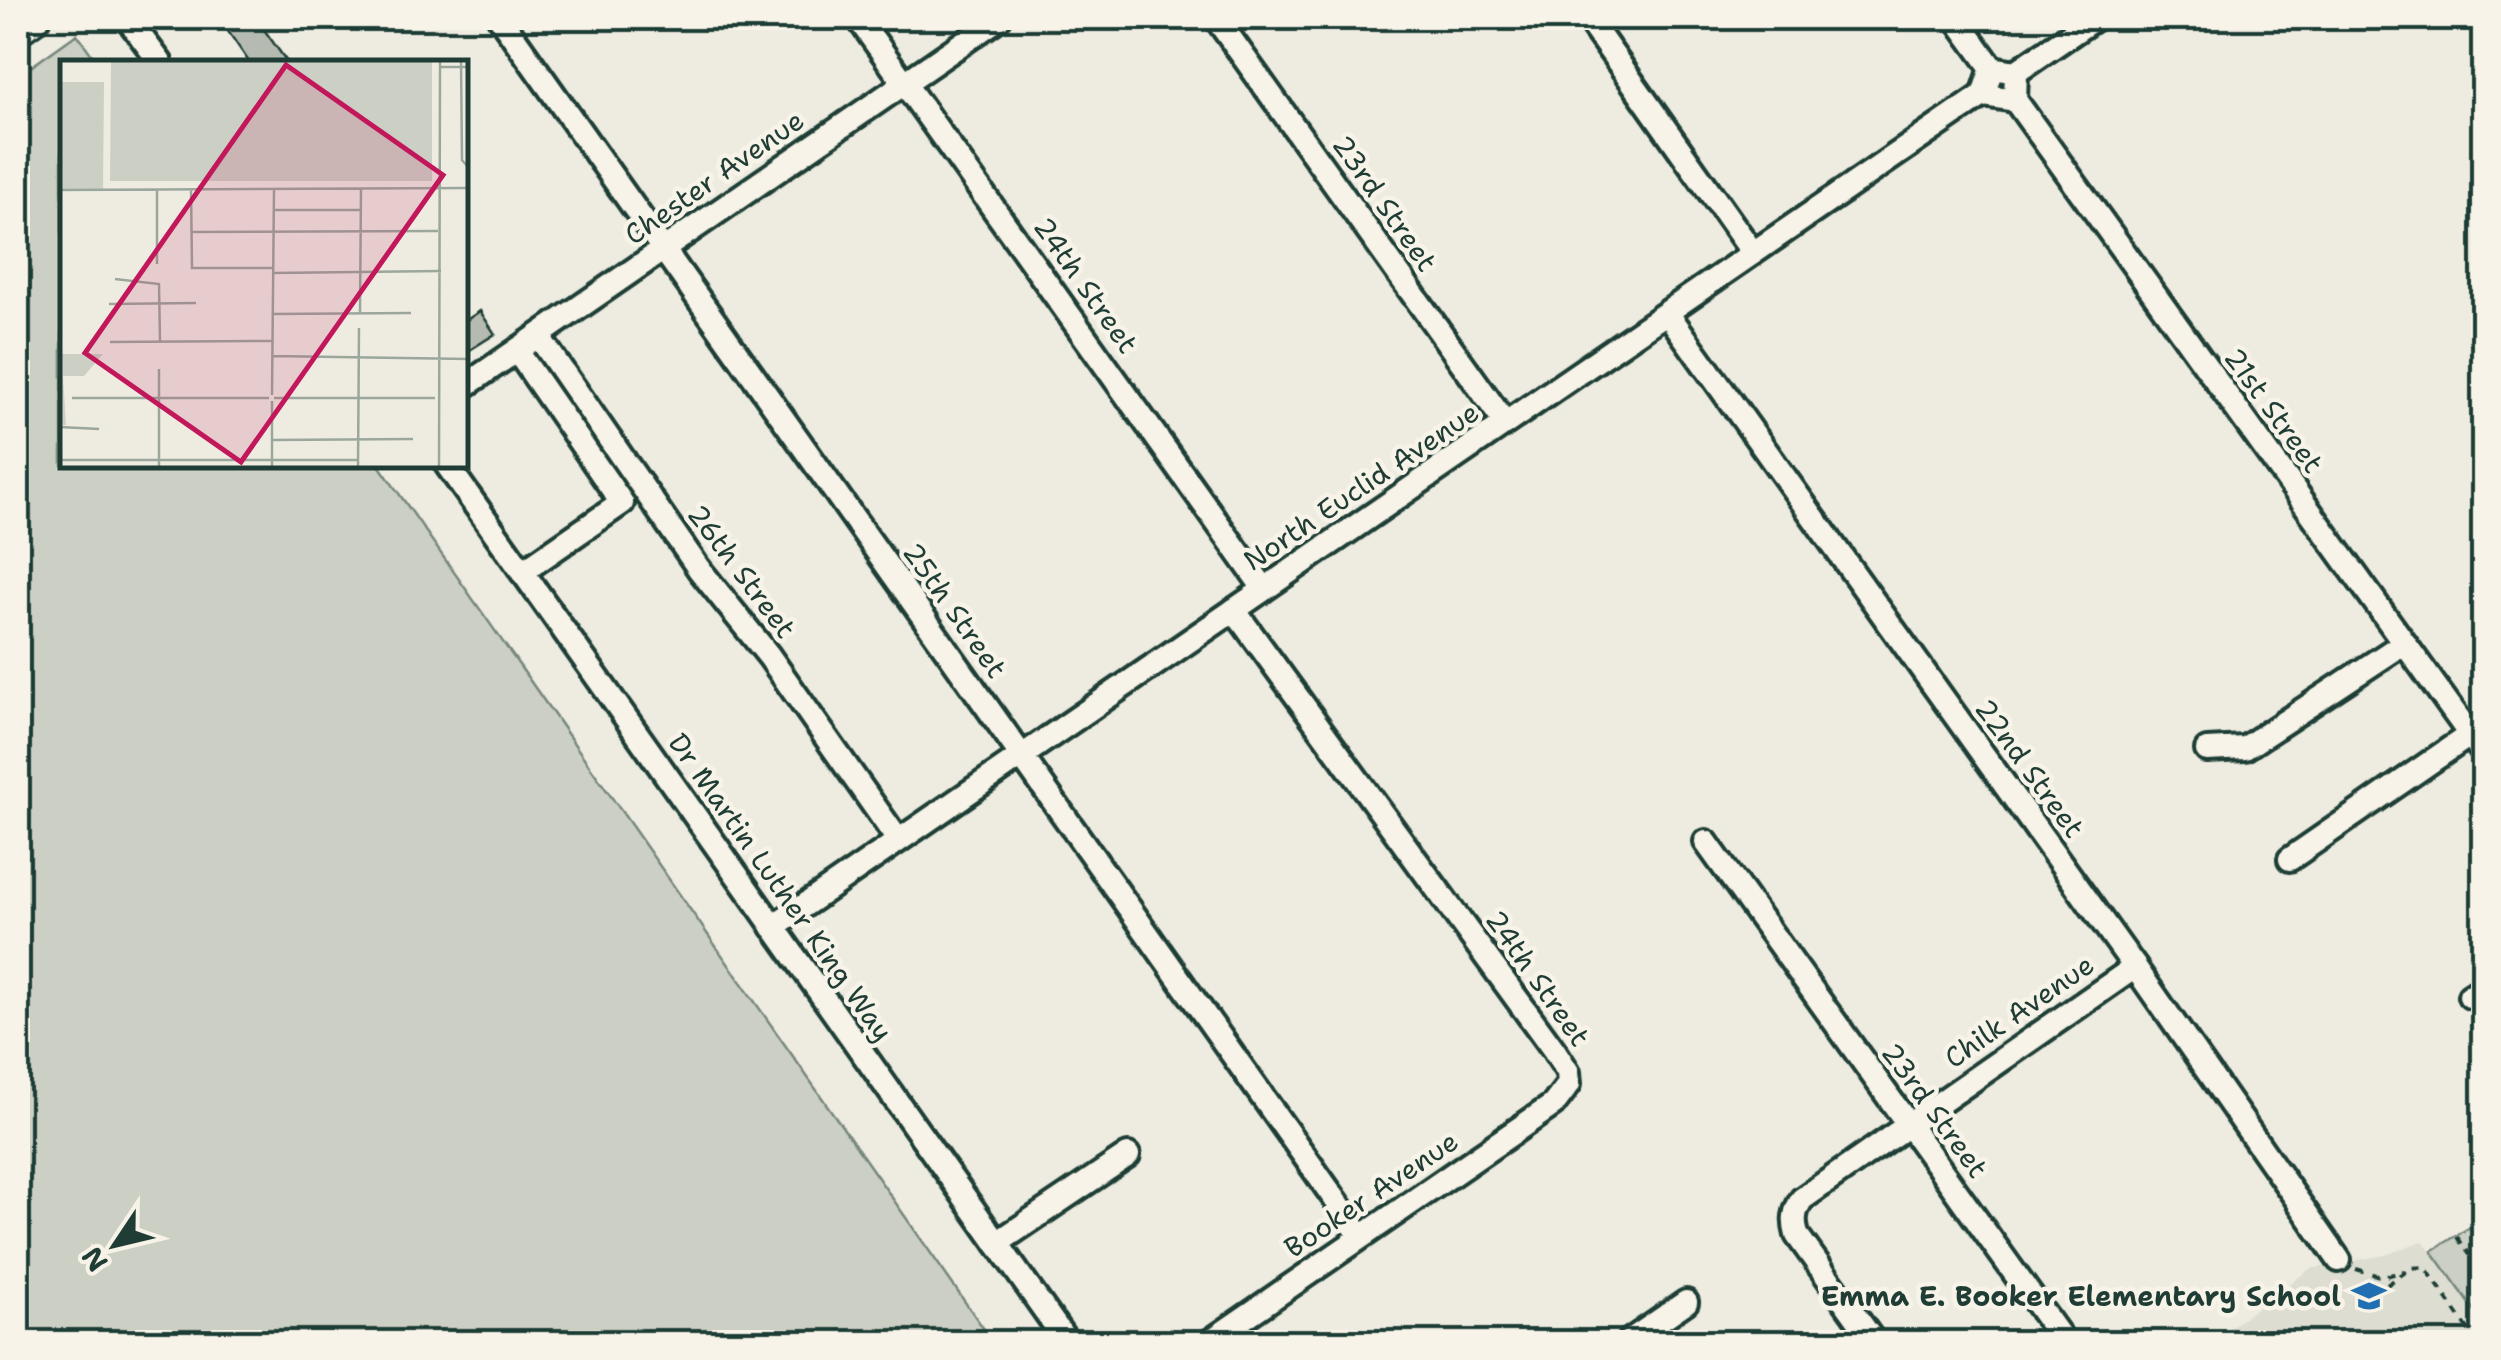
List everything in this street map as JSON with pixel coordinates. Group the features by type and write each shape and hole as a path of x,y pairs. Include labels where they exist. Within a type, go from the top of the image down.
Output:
{"main road":[{"path":"18,30 35,18"}],"street":[{"path":"126,18 158,60"},
{"name":"25th Street","path":"500,18 1362,1236"},
{"name":"24th Street","path":"858,18 1264,588"},
{"name":"Chester Avenue","path":"468,384 998,18"},
{"name":"23rd Street","path":"1216,18 1505,423"},
{"path":"1587,18 1753,253"},
{"path":"1956,18 1992,68 2016,72 2095,18"},
{"path":"1992,68 1983,95 2015,100 2016,72"},
{"name":"North Euclid Avenue","path":"773,927 1983,95"},
{"name":"21st Street","path":"2015,100 2404,642 2479,738"},
{"name":"22nd Street","path":"1668,314 2135,967 2339,1260"},
{"name":"26th Street","path":"538,337 699,569 768,656 898,840"},
{"path":"517,351 622,503 522,572"},
{"name":"Dr Martin Luther King Way","path":"449,468 1067,1342"},
{"name":"24th Street","path":"1234,610 1554,1050 1568,1072 1565,1094"},
{"path":"2207,750 2245,748 2404,642"},
{"path":"2290,859 2479,738"},
{"name":"23rd Street","path":"1706,842 2064,1342"},
{"name":"Chilk Avenue","path":"1874,1342 1797,1235 1795,1211 1802,1199 2135,967"},
{"name":"Booker Avenue","path":"1208,1342 1554,1106 1565,1094"},
{"path":"997,1244 1128,1155"},
{"path":"1628,1342 1686,1302"}],"path":[{"path":"2457,1236 2484,1274"},
{"path":"2339,1260 2370,1276 2394,1276 2411,1268 2425,1268 2477,1342"},
{"path":"2387,1286 2411,1268"}],"shaded area":[{"path":"77,34 96,60 60,60 60,468 381,468 993,1342 18,1342 18,76"},
{"path":"2484,1221 2483,1322 2432,1251"},
{"name":"Emma E. Booker Elementary School","path":"2423,1241 2483,1322 2483,1342 2210,1342 2310,1269 2385,1255"}],"building":[{"path":"219,18 256,18 286,60 248,60"},
{"path":"480,311 495,334 468,351 468,319"}],"place":[{"name":"Emma E. Booker Elementary School","path":"2369,1296"}]}
